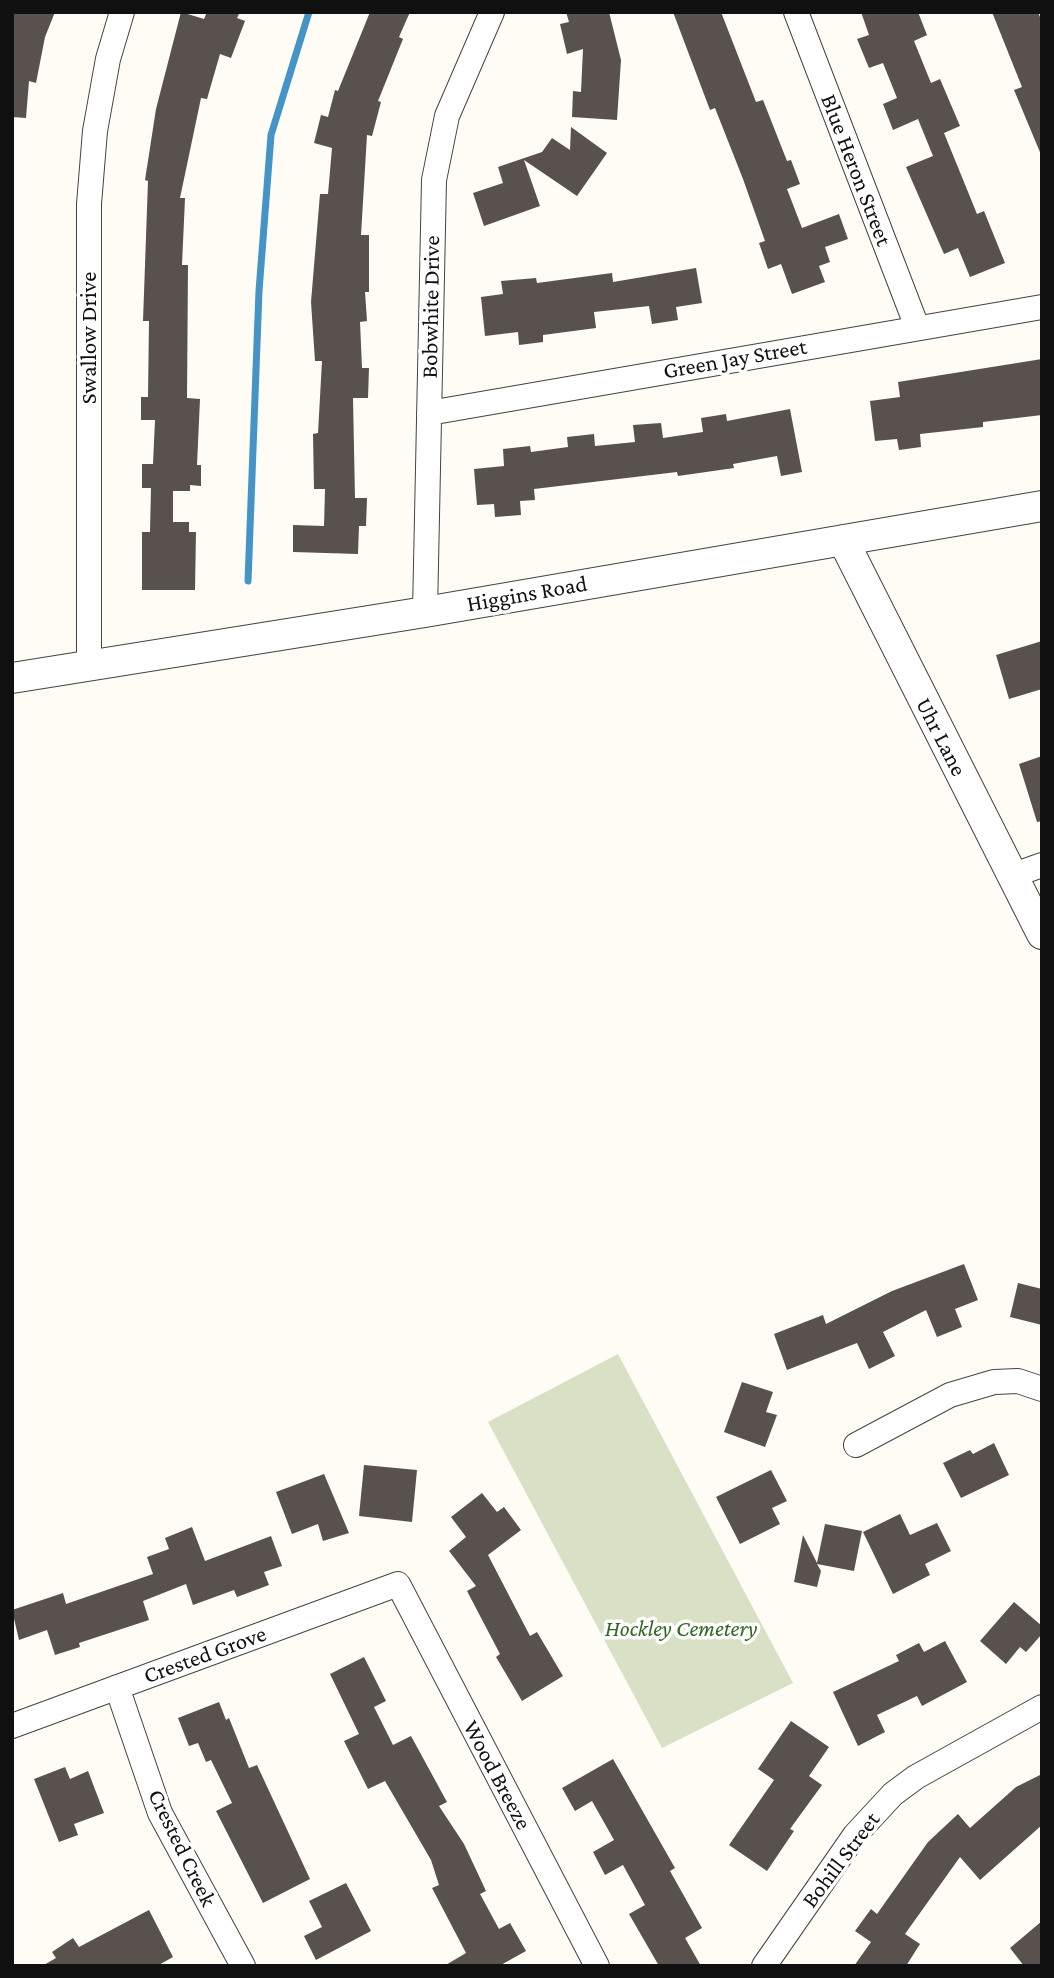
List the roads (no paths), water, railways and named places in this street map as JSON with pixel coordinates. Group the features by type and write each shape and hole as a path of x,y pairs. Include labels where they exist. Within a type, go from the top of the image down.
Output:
{"street":[{"name":"Swallow Drive","path":"89,667 89,204 94,131 108,59 122,12"},
{"name":"Bobwhite Drive","path":"425,612 434,180 447,116 492,12"},
{"name":"Blue Heron Street","path":"796,12 917,327"},
{"name":"Green Jay Street","path":"429,413 1042,307"},
{"name":"Higgins Road","path":"12,678 425,612 1042,506"},
{"name":"Uhr Lane","path":"843,540 1042,934"},
{"path":"1011,876 1042,865"},
{"path":"856,1446 950,1395 994,1382 1018,1381 1042,1389"},
{"name":"Crested Grove","path":"12,1726 398,1584"},
{"name":"Wood Breeze","path":"398,1584 597,1966"},
{"name":"Crested Creek","path":"117,1687 160,1813 243,1966"},
{"name":"Bohill Street","path":"764,1966 855,1835 893,1794 916,1777 1042,1707"}],"waterway":[{"path":"248,581 259,291 271,135 309,12"}],"park label":[{"name":"Hockley Cemetery","path":"681,1629"}]}
